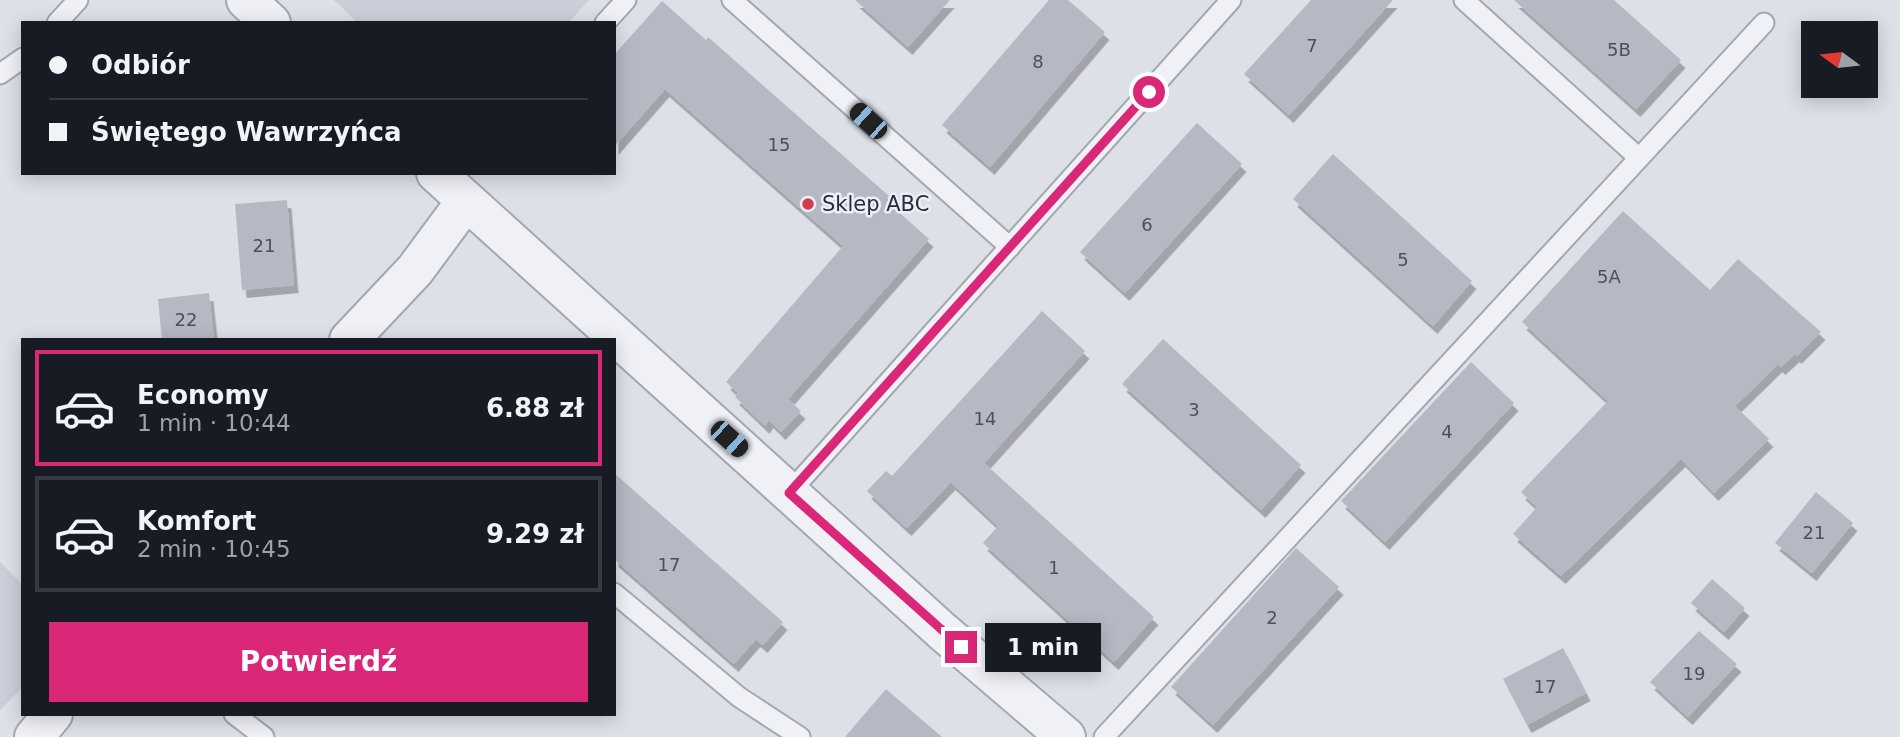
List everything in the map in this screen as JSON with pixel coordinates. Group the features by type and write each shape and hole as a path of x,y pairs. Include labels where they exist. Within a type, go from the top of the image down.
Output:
{"street":[{"path":"246,0 269,21"},
{"path":"351,338 415,270 456,184 789,493 1034,712 1066,737"},
{"path":"34,737 51,716"}],"lane":[{"path":"59,21 78,0"},
{"path":"607,21 626,0"},
{"path":"732,0 1010,247"},
{"path":"789,493 1231,0"},
{"path":"1464,0 1639,158"},
{"path":"1104,737 1765,23"},
{"path":"0,75 21,59"},
{"path":"616,595 739,698 800,737"},
{"path":"237,716 264,737"}],"shaded area":[{"path":"334,0 589,0 570,21 356,21"},
{"path":"0,562 21,583 21,689 0,710"}],"building":[{"path":"855,0 950,0 908,47"},
{"path":"1049,0 1068,0 1105,32 990,167 942,125"},
{"path":"1311,0 1393,0 1289,115 1244,74"},
{"path":"1514,0 1614,0 1681,60 1636,109"},
{"path":"662,1 706,40 708,37 889,196 885,200 929,239 788,399 801,411 781,432 769,420 765,426 735,397 738,393 726,382 843,246 665,89 616,145 616,53"},
{"path":"1197,123 1242,164 1125,293 1080,252"},
{"path":"1333,154 1472,281 1433,326 1293,199"},
{"path":"287,200 294,285 242,290 235,204"},
{"path":"1623,211 1710,290 1738,259 1821,332 1797,356 1795,354 1781,367 1778,364 1735,406 1769,439 1714,493 1681,459 1561,576 1513,534 1537,507 1521,492 1608,401 1522,322"},
{"path":"209,293 214,338 162,338 158,299"},
{"path":"1042,311 1085,351 984,463 1154,617 1114,662 983,543 998,526 951,482 907,528 867,491 886,471 892,476"},
{"path":"1163,339 1301,465 1261,510 1122,384"},
{"path":"1471,362 1514,403 1385,542 1341,501"},
{"path":"616,475 783,622 763,645 756,639 734,664 616,561"},
{"path":"1816,492 1853,523 1812,573 1775,543"},
{"path":"1296,548 1339,587 1213,725 1171,687"},
{"path":"1712,579 1745,608 1724,632 1691,603"},
{"path":"1699,631 1737,664 1688,717 1650,682"},
{"path":"1563,648 1586,693 1527,725 1503,679"},
{"path":"886,689 942,737 845,737"}],"place":[{"name":"Sklep ABC","path":"808,204"}],"route":[{"path":"961,647 789,493 1149,92"}]}
